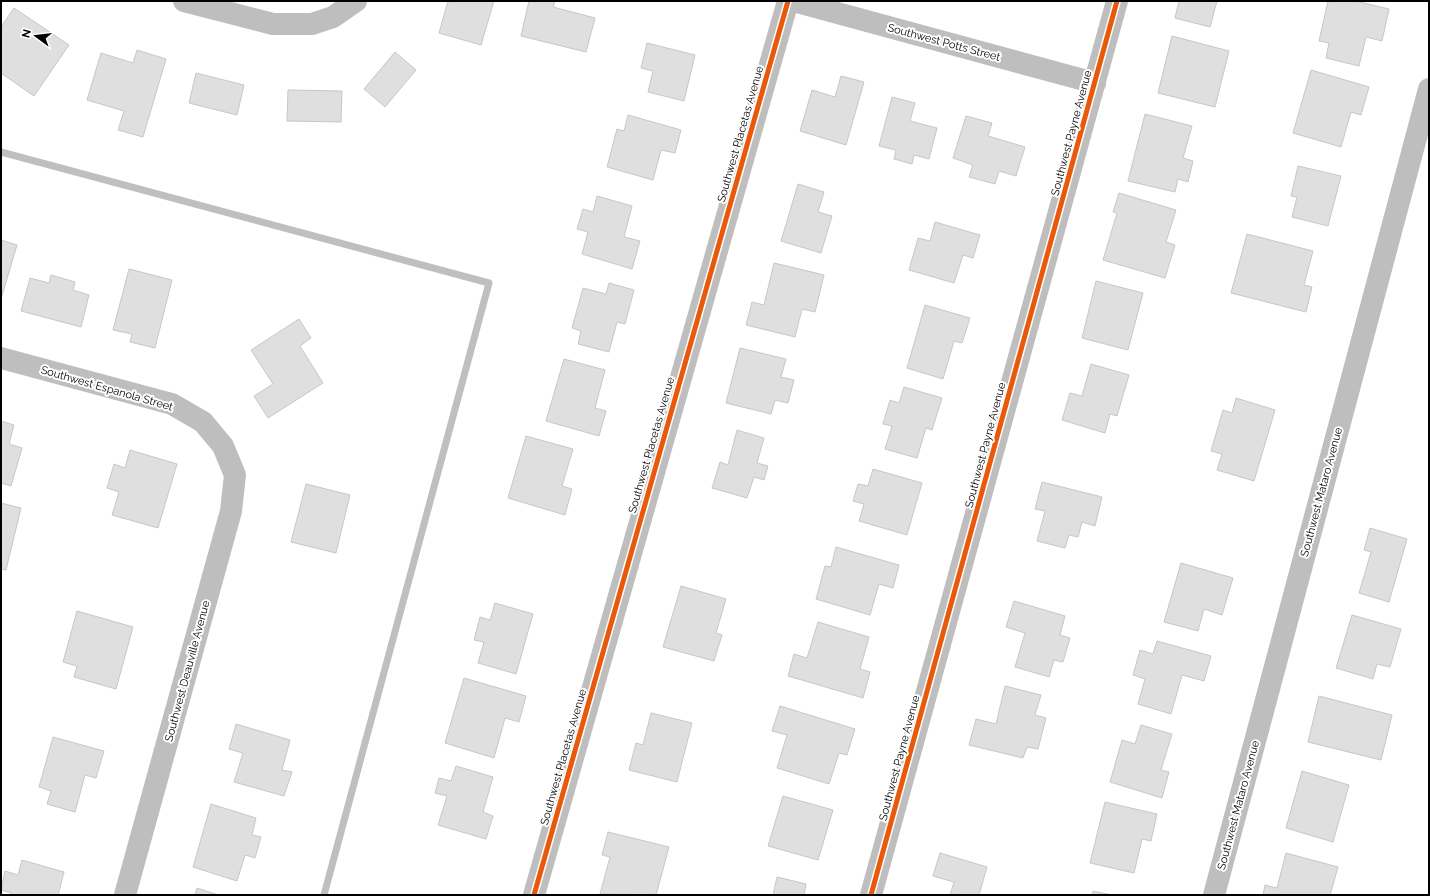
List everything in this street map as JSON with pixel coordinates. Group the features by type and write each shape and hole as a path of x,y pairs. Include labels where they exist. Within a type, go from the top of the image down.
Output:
{"street":[{"path":"184,1 273,24 312,24 333,17 356,1"},
{"name":"Southwest Placetas Avenue","path":"534,895 788,1"},
{"name":"Southwest Potts Street","path":"792,1 1095,83"},
{"name":"Southwest Payne Avenue","path":"871,895 1117,1"},
{"name":"Southwest Mataro Avenue","path":"1214,895 1429,89"},
{"name":"Southwest Espanola Street","path":"1,358 172,404 203,422 223,446"},
{"name":"Southwest Deauville Avenue","path":"125,895 231,511 235,475 223,446"}],"building":[{"path":"448,1 494,1 481,45 439,33"},
{"path":"529,1 555,1 553,7 595,18 586,52 521,36"},
{"path":"1179,1 1217,1 1210,27 1175,18"},
{"path":"1328,1 1356,1 1389,9 1382,41 1366,37 1359,66 1326,58 1329,43 1319,41"},
{"path":"14,8 69,45 34,96 1,73 1,27"},
{"path":"1172,36 1229,51 1215,107 1158,93"},
{"path":"647,43 695,55 684,101 648,92 653,71 641,68"},
{"path":"137,50 166,59 143,137 118,130 124,111 87,100 101,53 133,63"},
{"path":"395,52 416,70 385,107 364,89"},
{"path":"1311,70 1369,87 1361,115 1351,112 1341,147 1293,133"},
{"path":"196,73 244,85 237,115 189,103"},
{"path":"841,76 864,82 846,145 800,131 812,90 835,97"},
{"path":"288,90 342,91 341,122 287,121"},
{"path":"892,97 915,103 910,121 937,128 929,159 914,155 912,164 894,159 896,150 879,146"},
{"path":"1145,114 1192,126 1183,158 1193,161 1188,182 1178,179 1175,192 1128,181"},
{"path":"628,115 681,130 675,153 661,150 653,180 607,167 617,129 624,131"},
{"path":"966,116 992,123 988,136 1025,147 1016,176 999,171 995,184 969,177 973,165 953,158"},
{"path":"1298,166 1341,176 1328,226 1292,217 1297,197 1291,196"},
{"path":"798,184 824,192 818,212 832,216 821,253 781,241"},
{"path":"1119,193 1176,210 1166,242 1175,245 1165,278 1103,260 1117,213 1113,212"},
{"path":"597,196 632,206 624,237 640,241 632,269 582,254 588,232 577,229 583,209 593,212"},
{"path":"935,222 980,235 973,258 963,255 954,283 909,270 918,238 930,241"},
{"path":"1247,234 1313,251 1304,285 1312,287 1306,312 1231,293"},
{"path":"1,240 17,245 1,299"},
{"path":"774,263 824,275 815,312 802,309 795,337 746,325 752,302 764,305"},
{"path":"129,269 172,280 155,348 130,342 132,334 113,330"},
{"path":"51,275 75,282 73,290 89,295 81,327 21,311 30,278 49,283"},
{"path":"1096,281 1143,293 1128,350 1082,338"},
{"path":"609,283 634,290 625,324 617,322 609,352 578,344 581,331 572,328 583,288 606,294"},
{"path":"925,305 970,318 962,343 954,341 943,379 907,368"},
{"path":"299,319 311,338 300,346 323,383 268,418 254,396 273,384 251,350"},
{"path":"740,348 786,359 781,377 794,380 788,403 775,400 771,414 726,403"},
{"path":"564,359 605,370 595,408 606,411 599,436 546,421"},
{"path":"1091,364 1129,375 1117,416 1110,414 1105,433 1062,420 1070,393 1082,396"},
{"path":"904,387 942,398 932,430 926,428 917,458 885,449 892,426 883,424 890,400 899,403"},
{"path":"1236,398 1275,410 1254,481 1217,470 1222,454 1211,451 1223,410 1232,413"},
{"path":"1,421 14,425 9,444 22,448 11,486 1,483"},
{"path":"737,430 764,438 757,463 768,466 764,480 754,477 747,498 712,488 720,462 728,465"},
{"path":"526,436 573,449 562,486 572,489 565,515 508,498"},
{"path":"130,450 177,464 158,528 112,515 119,492 107,488 114,464 125,468"},
{"path":"873,469 922,483 907,535 859,521 864,504 853,501 858,484 868,486"},
{"path":"1042,482 1102,497 1095,526 1082,522 1078,537 1069,535 1065,548 1037,541 1045,511 1035,509"},
{"path":"306,484 350,495 336,553 291,542"},
{"path":"1,503 21,508 6,570 1,569"},
{"path":"1370,528 1407,539 1389,602 1359,593 1371,552 1364,550"},
{"path":"836,547 899,565 893,588 879,584 870,615 816,599 825,566 831,567"},
{"path":"1181,563 1233,578 1222,615 1204,609 1198,631 1164,622"},
{"path":"681,586 726,599 716,633 722,635 714,661 663,647"},
{"path":"1014,601 1065,616 1060,635 1070,638 1063,662 1054,660 1049,677 1015,667 1025,633 1006,627"},
{"path":"495,603 533,614 516,674 478,663 484,642 474,640 480,617 490,620"},
{"path":"77,611 133,627 116,689 74,677 77,666 63,662"},
{"path":"1352,615 1401,629 1390,667 1377,664 1373,679 1336,668"},
{"path":"818,622 869,637 860,669 870,672 863,698 788,676 794,654 807,658"},
{"path":"1157,641 1211,656 1204,681 1182,675 1171,714 1138,704 1145,679 1133,675 1140,650 1153,654"},
{"path":"464,678 526,696 519,722 505,718 494,758 445,743"},
{"path":"1005,686 1041,695 1035,715 1046,718 1038,749 1027,747 1023,758 969,745 976,719 996,724"},
{"path":"1319,696 1392,715 1381,760 1308,742"},
{"path":"780,706 855,729 847,755 839,753 829,784 777,768 787,735 772,731"},
{"path":"651,713 692,723 677,782 629,770 636,743 643,745"},
{"path":"236,724 290,740 282,770 292,772 284,796 234,782 243,753 229,749"},
{"path":"1141,725 1172,734 1161,770 1169,772 1162,798 1110,782 1122,740 1135,744"},
{"path":"53,737 104,751 96,778 85,775 75,812 47,804 51,791 39,787"},
{"path":"456,766 493,777 483,812 493,816 486,839 438,825 447,796 435,793 439,778 451,781"},
{"path":"1302,771 1349,785 1333,842 1286,828"},
{"path":"783,796 833,810 818,860 768,846"},
{"path":"1105,802 1157,814 1151,841 1142,839 1134,873 1090,863"},
{"path":"211,804 256,818 252,835 261,837 255,858 245,855 237,881 193,867"},
{"path":"608,832 669,847 656,895 600,894 610,857 602,855"},
{"path":"940,853 987,867 979,895 950,895 954,882 933,876"},
{"path":"1286,853 1338,867 1330,895 1263,895 1265,885 1277,888"},
{"path":"22,860 64,872 58,895 11,895 11,893 1,890 5,871 18,875"},
{"path":"777,877 806,884 804,895 773,895"},
{"path":"197,888 218,895 195,895"},
{"path":"1093,891 1112,895 1092,895"}],"waterway":[{"path":"1,152 489,283 324,895"}],"cycle path":[{"path":"534,895 788,1"},
{"path":"871,895 1117,1"}]}
